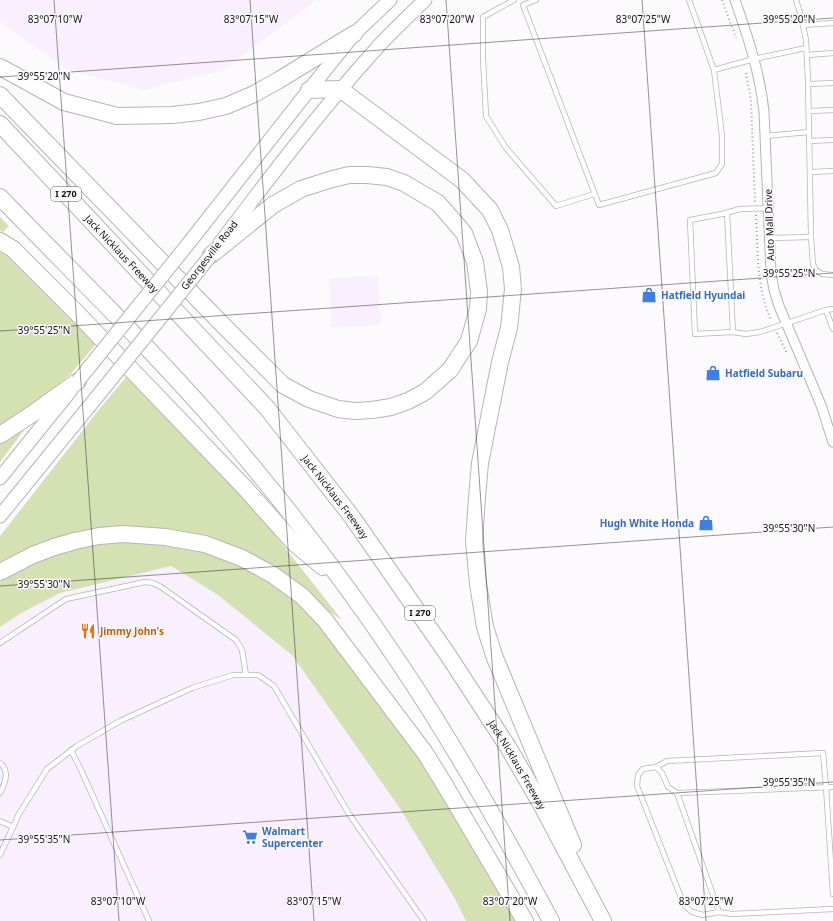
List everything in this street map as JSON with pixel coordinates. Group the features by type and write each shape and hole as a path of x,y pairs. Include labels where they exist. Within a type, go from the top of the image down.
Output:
{"highway":[{"path":"0,67 64,102 117,116 172,115 199,112 226,106 254,94 280,80 354,34"},
{"path":"309,90 340,90 462,180 490,210 500,230 511,267 513,289 509,328 500,362 480,463 476,498 474,541 478,584 485,627 495,658 589,882 603,921"},
{"path":"0,95 283,385 309,400 338,409 355,411 372,410 391,407 408,401 425,392 450,370 459,356 468,341 478,309 479,291 475,262 464,233 438,203 404,183 387,177 349,175 302,189 273,204 211,255"},
{"name":"Jack Nicklaus Freeway","path":"0,124 267,408 352,517 439,642 508,747 541,804 603,921"},
{"path":"0,197 169,372 227,436 280,500 344,584 401,666 471,778 511,847 551,921"},
{"path":"0,240 13,249 74,310 245,488 293,542 344,584"},
{"path":"0,435 78,381"},
{"path":"0,572 33,555 54,547 99,536 123,534 165,537 205,544 242,558 273,575 302,596 324,620 425,753 525,921"}],"main road":[{"path":"0,478 354,34 390,0"},
{"name":"Georgesville Road","path":"0,516 211,255 270,177 340,90 377,48 425,0"}],"street":[{"name":"Auto Mall Drive","path":"735,0 754,59 762,94 771,273 774,290 786,323 821,404 833,442"}],"lane":[{"path":"514,0 483,17 483,59 486,116 506,148 556,206 594,194"},
{"path":"536,0 522,2 598,205 716,173 722,164 722,136 714,70 689,0"},
{"path":"796,0 803,25 807,55 813,264 816,270 822,274 833,275"},
{"path":"803,25 833,22"},
{"path":"714,70 754,59 806,48"},
{"path":"807,55 833,53"},
{"path":"808,84 833,83"},
{"path":"809,111 833,110"},
{"path":"765,136 809,132"},
{"path":"810,141 833,140"},
{"path":"810,172 833,171"},
{"path":"768,208 740,209 690,220 696,334 733,332 746,334 760,332 833,309"},
{"path":"727,213 733,332"},
{"path":"769,238 812,237"},
{"path":"826,310 833,329"},
{"path":"0,643 66,599 145,582 153,583 161,587 236,640 242,650 246,675"},
{"path":"0,855 19,814 47,769 71,750 120,721 192,688 233,675 258,675 274,686 349,814 424,921"},
{"path":"71,750 149,921"},
{"path":"833,894 823,753 667,761 656,768 644,769 638,775 637,786 684,905 692,912 703,915 719,912 732,914 833,909"},
{"path":"0,763 3,765 6,774 5,783 0,793"},
{"path":"656,768 662,773 668,787 677,793 833,786"},
{"path":"677,793 719,912"},
{"path":"0,821 13,827"}],"shaded area":[{"path":"0,0 316,0 224,70 143,90 66,69 0,22"},
{"path":"378,276 381,325 331,327 329,278"},
{"path":"170,566 218,595 292,655 399,807 454,897 466,921 0,921 0,627 21,613 60,593"}],"green space":[{"path":"0,217 9,226 3,232 0,231"},
{"path":"0,248 96,344 70,375 0,429"},
{"path":"127,376 256,511 342,620 315,602 293,581 152,530 0,564 0,536"},
{"path":"25,429 0,462 0,443"},
{"path":"117,542 157,542 208,550 246,567 283,589 314,616 403,734 465,830 517,921 466,921 454,897 399,807 292,655 218,595 171,566 60,593 21,613 0,627 0,582 28,565 48,556 89,545"}],"place":[{"name":"Hatfield Hyundai","path":"649,295"},
{"name":"Hatfield Subaru","path":"713,373"},
{"name":"Hugh White Honda","path":"706,523"},
{"name":"Jimmy John's","path":"88,631"},
{"name":"Walmart Supercenter","path":"250,837"}]}
